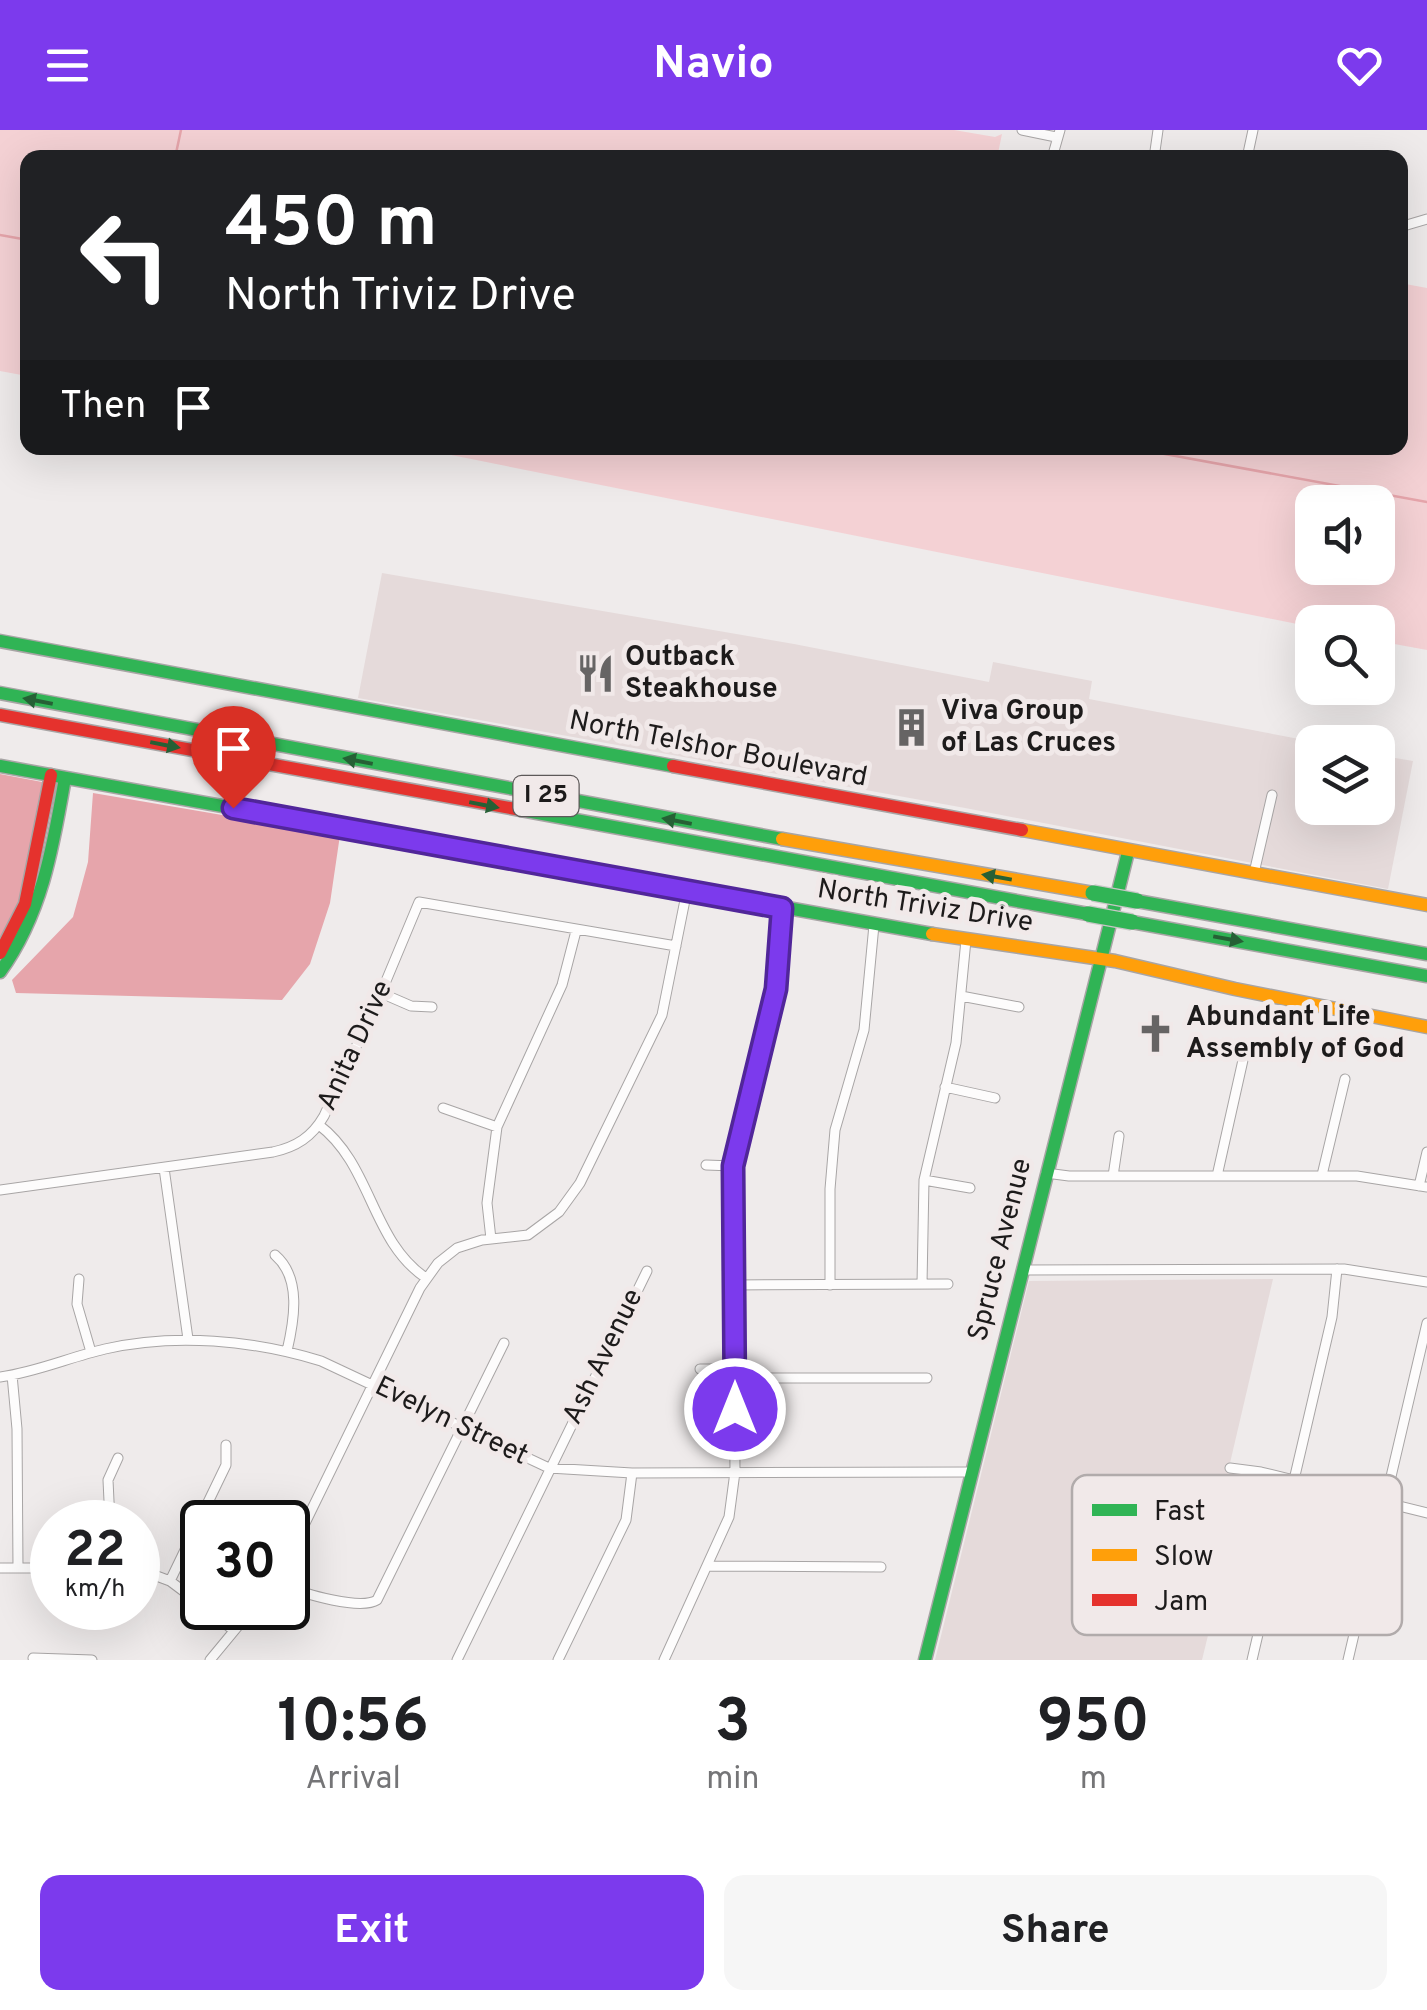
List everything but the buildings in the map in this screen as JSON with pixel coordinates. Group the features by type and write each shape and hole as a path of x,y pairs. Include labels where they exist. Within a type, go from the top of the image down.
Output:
{"main road":[{"name":"North Telshor Boulevard","path":"0,641 1427,905"},
{"name":"I 25","path":"0,694 690,824 1427,954"},
{"name":"I 25","path":"0,715 1427,976"},
{"name":"North Triviz Drive","path":"0,766 874,925 1099,959 1427,1027"},
{"path":"0,953 25,904 58,776"},
{"path":"0,972 24,936 35,909 58,776"},
{"name":"Spruce Avenue","path":"925,1660 1128,852"}],"street":[{"path":"1022,130 1058,133"},
{"path":"1254,874 1272,794"},
{"path":"310,1512 426,1278 452,1252 491,1238 528,1234 559,1212 580,1183 657,1028 668,993 687,890"},
{"name":"Anita Drive","path":"0,1190 284,1150 300,1142 319,1125 419,902 676,946"},
{"path":"664,1660 729,1518 735,1472 733,1166 776,989 782,908"},
{"path":"830,1285 830,1190 835,1130 864,1030 874,925"},
{"path":"491,1238 487,1203 497,1126 562,985 576,931"},
{"path":"922,1284 924,1180 956,1043 966,940"},
{"path":"381,994 411,1006 432,1007"},
{"path":"961,996 1018,1007"},
{"path":"1217,1176 1243,1060"},
{"path":"1322,1175 1345,1079"},
{"path":"945,1087 995,1098"},
{"path":"443,1108 497,1126"},
{"path":"319,1125 356,1164 399,1255 426,1278"},
{"path":"1113,1176 1119,1136"},
{"path":"1046,1172 1069,1176 1369,1176 1423,1186 1427,1152"},
{"path":"706,1165 733,1166"},
{"path":"164,1168 188,1339"},
{"path":"924,1180 970,1188"},
{"path":"276,1255 286,1266 292,1290 293,1317 287,1351"},
{"path":"1293,1475 1332,1317 1337,1269"},
{"path":"1022,1270 1337,1269 1427,1282"},
{"name":"Ash Avenue","path":"457,1660 647,1271"},
{"path":"79,1279 76,1299 91,1352"},
{"path":"734,1285 948,1284"},
{"path":"1389,1475 1427,1323"},
{"name":"Evelyn Street","path":"0,1377 135,1343 188,1339 287,1351 321,1361 549,1468 632,1473 972,1472"},
{"path":"310,1595 365,1605 379,1601 504,1342"},
{"path":"700,1369 734,1374 928,1378"},
{"path":"12,1375 17,1430 18,1568"},
{"path":"170,1580 226,1466 226,1445"},
{"path":"109,1500 108,1480 118,1458"},
{"path":"1230,1468 1266,1475"},
{"path":"558,1660 626,1520 632,1473"},
{"path":"1402,1507 1427,1513"},
{"path":"708,1566 881,1567"},
{"path":"0,1568 30,1568"},
{"path":"160,1577 180,1588"},
{"path":"210,1660 233,1630"},
{"path":"1252,1660 1258,1635"},
{"path":"1348,1660 1353,1635"},
{"path":"33,1658 92,1660"}],"shaded area":[{"path":"0,130 954,130 995,137 1002,134 999,150 20,150 20,375 0,371"},
{"path":"1408,284 1427,288 1427,650 1395,644 1395,605 1295,605 1295,624 451,455 1408,455"},
{"path":"382,573 989,682 993,662 1092,681 1089,699 1295,738 1295,825 1395,825 1395,758 1413,761 1388,889 358,698"},
{"path":"0,774 58,785 25,910 0,943"},
{"path":"93,793 340,835 330,903 310,964 282,1000 16,993 12,980 73,917 88,862"},
{"path":"1273,1279 1230,1463 1249,1467 1247,1475 1072,1475 1072,1635 1208,1635 1202,1660 935,1660 1029,1281"}],"waterway":[{"path":"177,150 181,130"},
{"path":"0,235 20,239"},
{"path":"1170,455 1427,502"}],"traffic: fast":[{"path":"0,641 673,766"},
{"path":"0,693 782,839"},
{"path":"0,766 932,934"},
{"path":"0,972 36,903 65,778"},
{"path":"521,810 1088,914"},
{"path":"925,1660 1128,852"},
{"path":"1093,893 1137,901"},
{"path":"1137,901 1427,954"},
{"path":"1088,914 1132,922"},
{"path":"1132,922 1427,976"}],"traffic: slow":[{"path":"1022,830 1427,905"},
{"path":"782,839 1093,893"},
{"path":"932,934 1115,961 1427,1027"}],"traffic: jam":[{"path":"0,715 521,810"},
{"path":"673,766 1022,830"},
{"path":"0,953 25,904 51,775"}],"place":[{"name":"Outback Steakhouse","path":"595,674"},
{"name":"Viva Group of Las Cruces","path":"911,728"},
{"name":"Abundant Life Assembly of God","path":"1156,1034"}],"route":[{"path":"233,808 782,908 776,989 733,1166 735,1409"}]}
